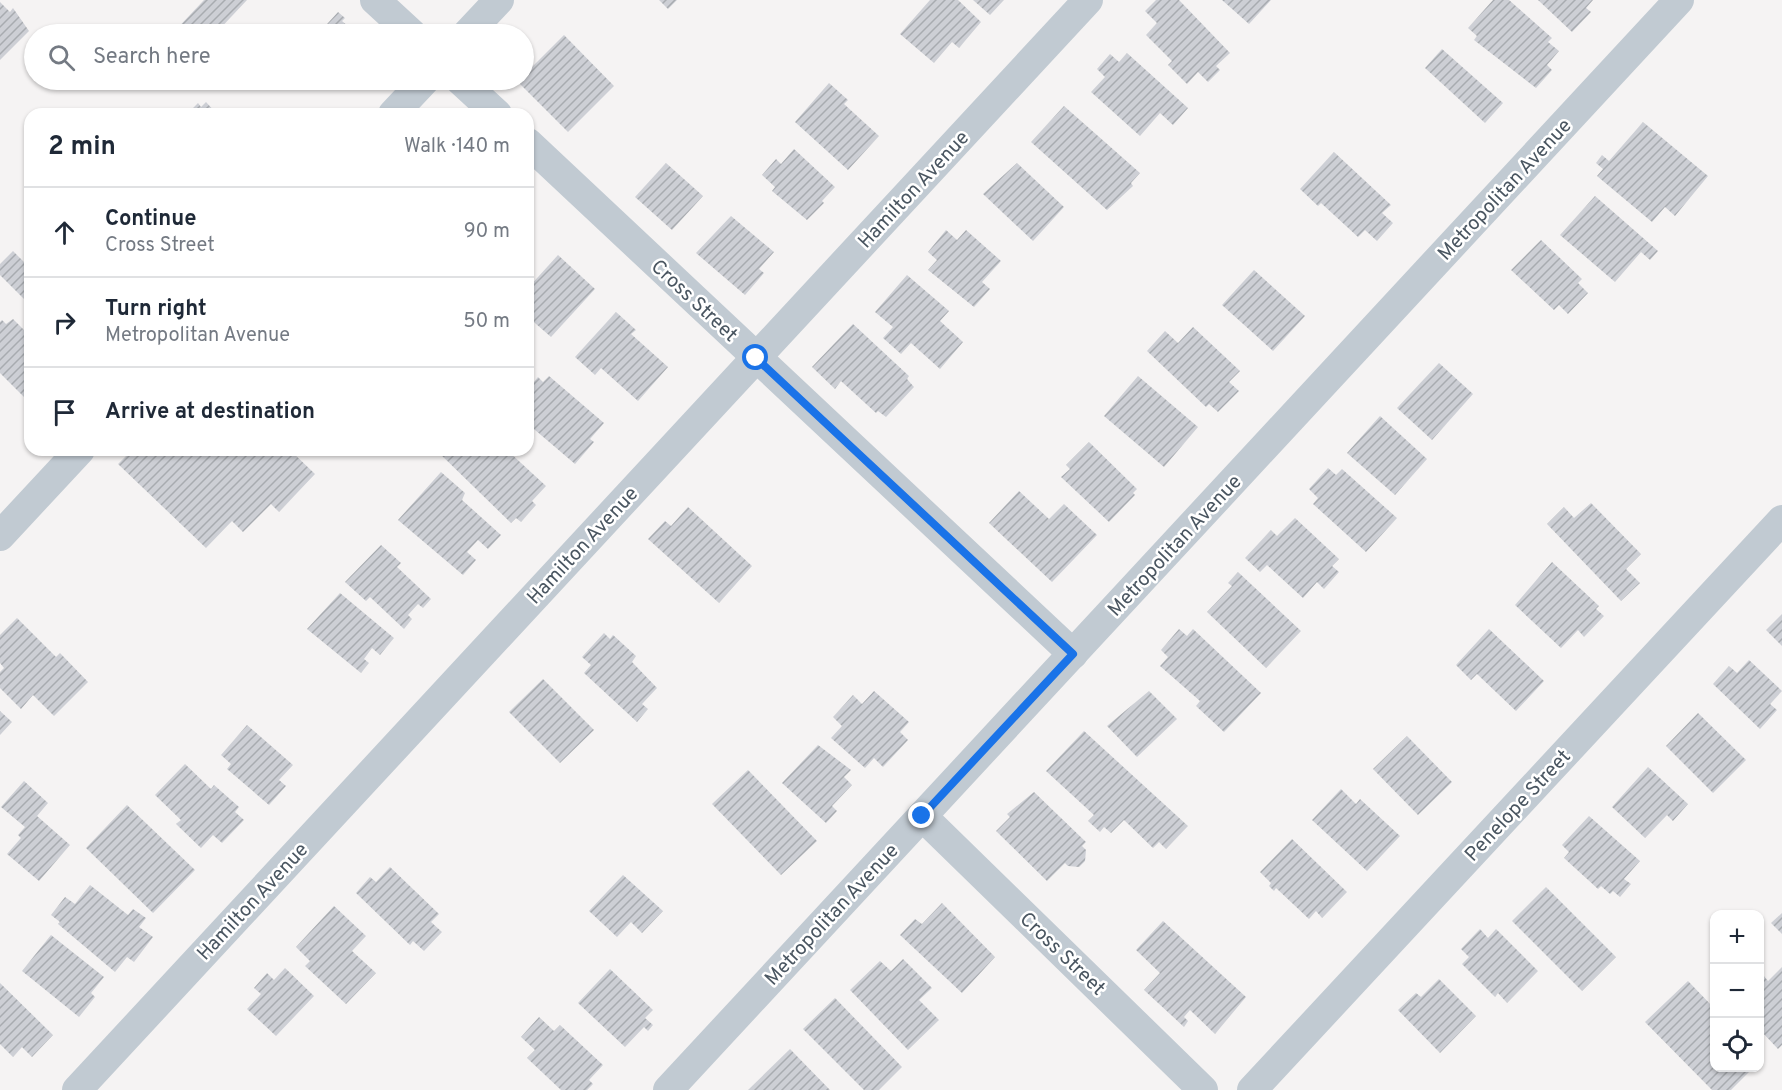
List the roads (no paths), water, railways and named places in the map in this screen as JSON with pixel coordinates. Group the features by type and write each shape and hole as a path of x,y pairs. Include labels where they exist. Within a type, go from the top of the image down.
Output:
{"street":[{"path":"375,0 401,24"},
{"path":"476,24 499,0"},
{"name":"Hamilton Avenue","path":"77,1090 1088,0"},
{"name":"Metropolitan Avenue","path":"668,1090 1679,0"},
{"path":"399,108 416,90"},
{"path":"471,90 490,108"},
{"name":"Cross Street","path":"534,149 1073,654"},
{"path":"0,536 74,456"},
{"name":"Penelope Street","path":"1252,1090 1782,520"},
{"name":"Cross Street","path":"922,816 1203,1090"}]}
